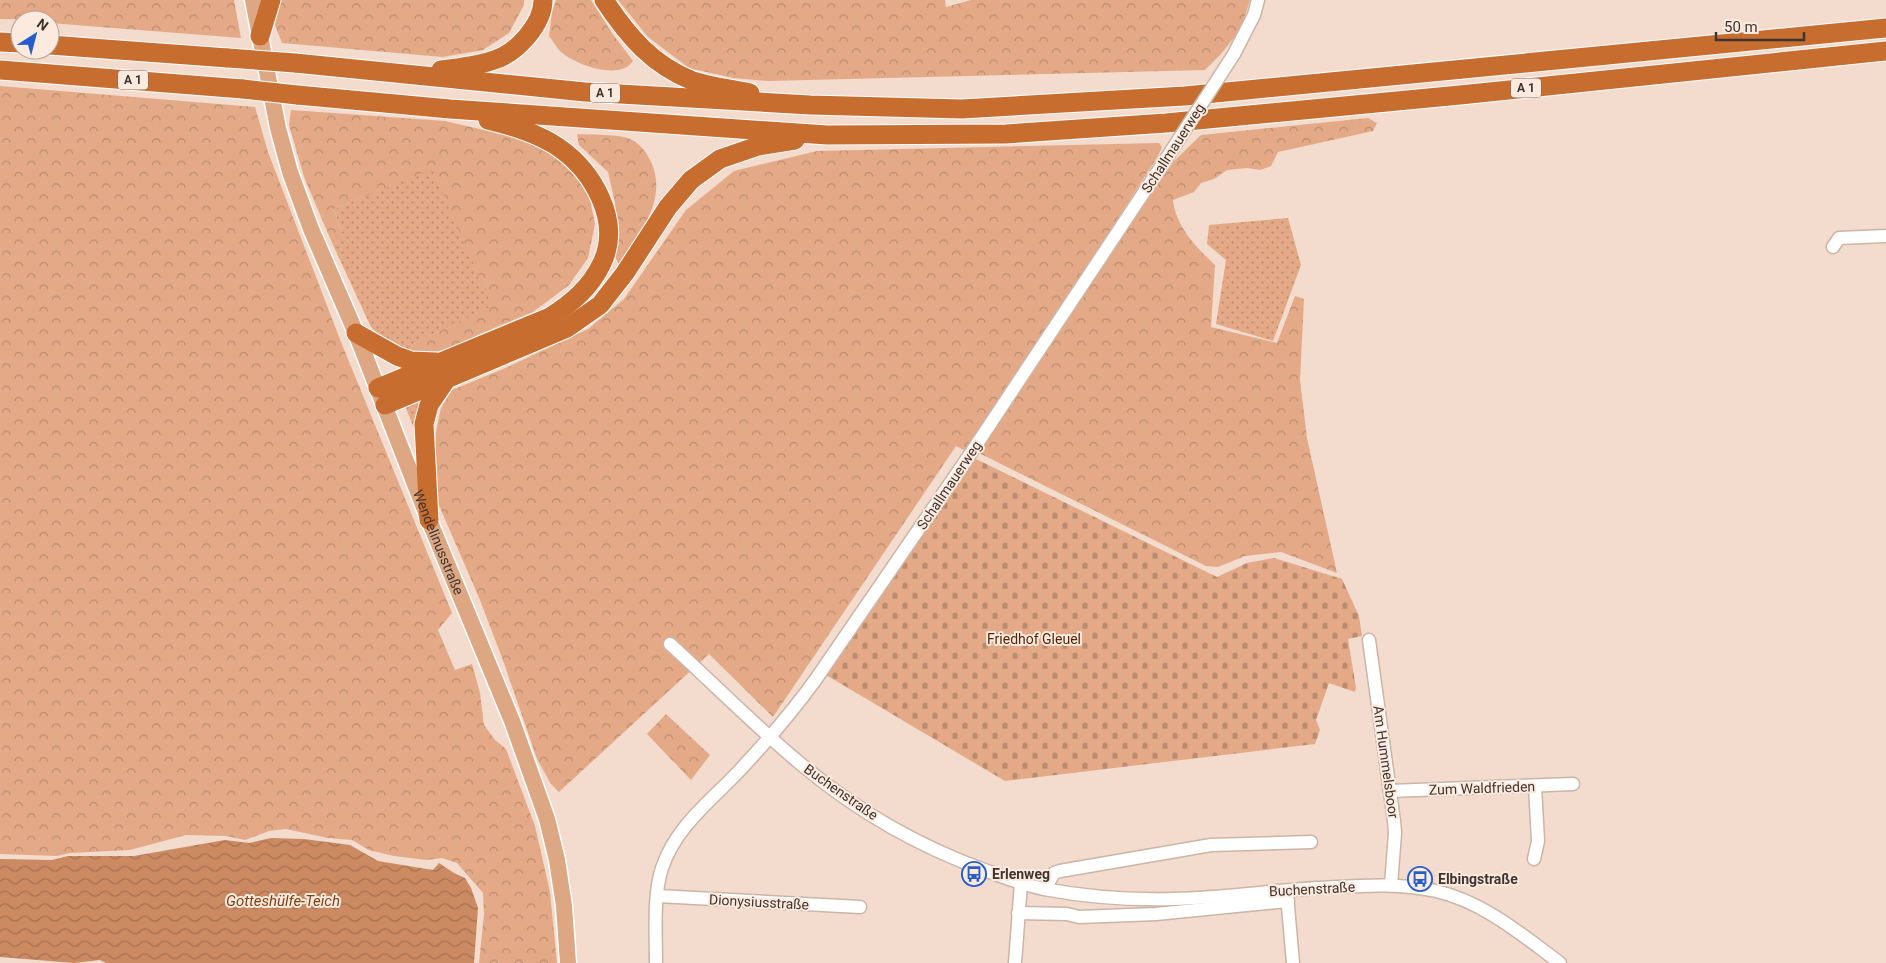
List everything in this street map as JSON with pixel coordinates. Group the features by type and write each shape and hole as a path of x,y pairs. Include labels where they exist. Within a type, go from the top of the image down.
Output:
{"highway":[{"path":"260,36 270,0"},
{"path":"401,74 472,67 497,60 520,44 536,25 544,0"},
{"path":"604,0 623,29 645,52 668,69 695,81 810,105"},
{"name":"A 1","path":"60,46 295,63 585,92 810,105 962,109 1185,96 1886,28"},
{"name":"A 1","path":"0,70 243,89 450,109 827,135 1006,134 1166,123 1886,51"},
{"path":"429,520 424,424 429,405 444,371 550,317 571,303 588,285 603,262 608,239 606,213 599,194 584,169 558,147 527,131 450,109"},
{"path":"381,396 444,371 567,328 600,305 625,272 668,207 690,180 720,159 758,146 827,135"},
{"path":"356,333 397,356 444,371"}],"main road":[{"name":"Wendelinusstraße","path":"253,0 278,128 290,172 311,229 356,333 429,520 512,721 547,819 557,860 564,906 568,963"}],"street":[{"name":"Schallmauerweg","path":"656,963 658,896 662,870 669,850 677,837 699,810 740,769 792,712 822,672 1168,156 1234,54 1254,15 1258,0"},
{"path":"1833,247 1839,238 1886,236"},
{"name":"Am Hummelsboor","path":"1369,640 1395,833 1392,885"},
{"name":"Buchenstraße","path":"670,644 803,766 840,793 906,836 961,862 1021,883 1045,889 1088,895 1148,899 1217,896 1288,896"},
{"name":"Zum Waldfrieden","path":"1390,791 1573,784"},
{"path":"1534,859 1538,841 1536,786"},
{"path":"1045,889 1054,873 1060,871 1172,851 1211,845 1311,842"},
{"path":"1015,963 1021,883"},
{"name":"Buchenstraße","path":"1018,913 1067,914 1079,917 1156,914 1288,896 1392,885 1437,891 1462,899 1495,915 1560,963"},
{"name":"Dionysiusstraße","path":"658,896 860,907"},
{"path":"1288,896 1293,963"}],"green space":[{"path":"0,0 234,0 241,38 60,24 60,10 10,10 10,19 0,19"},
{"path":"280,0 524,0 524,5 509,33 483,50 443,57 282,43 275,25"},
{"path":"556,0 591,0 633,61 627,67 618,70 598,69 577,62 561,52 549,36 552,12"},
{"path":"618,0 945,0 946,7 971,0 1250,0 1241,29 1205,70 768,81 733,78 689,68 648,37"},
{"path":"0,86 255,107 268,152 341,342 452,613 438,630 455,670 472,664 480,693 484,725 495,740 506,749 535,826 550,892 557,963 479,963 484,914 483,893 457,863 442,858 426,860 394,856 369,850 352,840 328,838 286,829 269,831 245,840 226,836 186,835 130,850 70,853 57,856 0,854"},
{"path":"291,110 445,121 510,136 546,149 570,167 588,190 595,224 588,258 569,285 533,312 449,349 428,353 409,351 413,344 492,306 432,169 334,209 344,239 333,245 304,177 289,125"},
{"path":"1368,118 1377,123 1373,131 1278,152 1271,166 1260,170 1247,168 1227,170 1214,179 1201,183 1194,192 1173,200 1178,219 1188,236 1215,265 1211,327 1277,343 1295,296 1304,299 1300,380 1307,438 1337,573 1281,552 1245,556 1218,567 1206,566 979,453 1141,208 1174,161 1201,135"},
{"path":"577,134 612,135 630,139 643,149 652,164 656,178 656,191 649,217 619,264 614,255 619,236 615,203 608,172 579,145"},
{"path":"1159,143 1162,147 1158,156 968,452 956,446 773,717 709,654 559,792 551,784 537,759 480,600 438,503 434,458 436,432 441,408 452,390 503,369 588,329 624,299 686,210 734,171 817,151"},
{"path":"432,168 493,306 413,344 409,351 385,341 371,327 333,245 344,239 334,209"},
{"path":"1288,218 1301,265 1273,341 1216,324 1226,260 1207,244 1209,225"},
{"path":"423,393 416,430 415,431 404,403"},
{"name":"Friedhof Gleuel","path":"972,457 1217,577 1247,563 1274,558 1342,579 1359,616 1362,636 1348,639 1356,688 1355,692 1329,683 1316,720 1320,730 1315,744 1005,781 826,675"},
{"path":"666,714 710,755 691,780 647,734"}],"water":[{"name":"Gotteshülfe-Teich","path":"271,838 304,839 350,845 378,861 433,870 439,863 465,878 471,888 478,908 474,963 106,963 100,960 74,963 0,957 0,859 52,860 68,856 134,856 225,840 249,843"}],"place":[{"name":"Erlenweg","path":"974,874"},
{"name":"Elbingstraße","path":"1420,879"}]}
